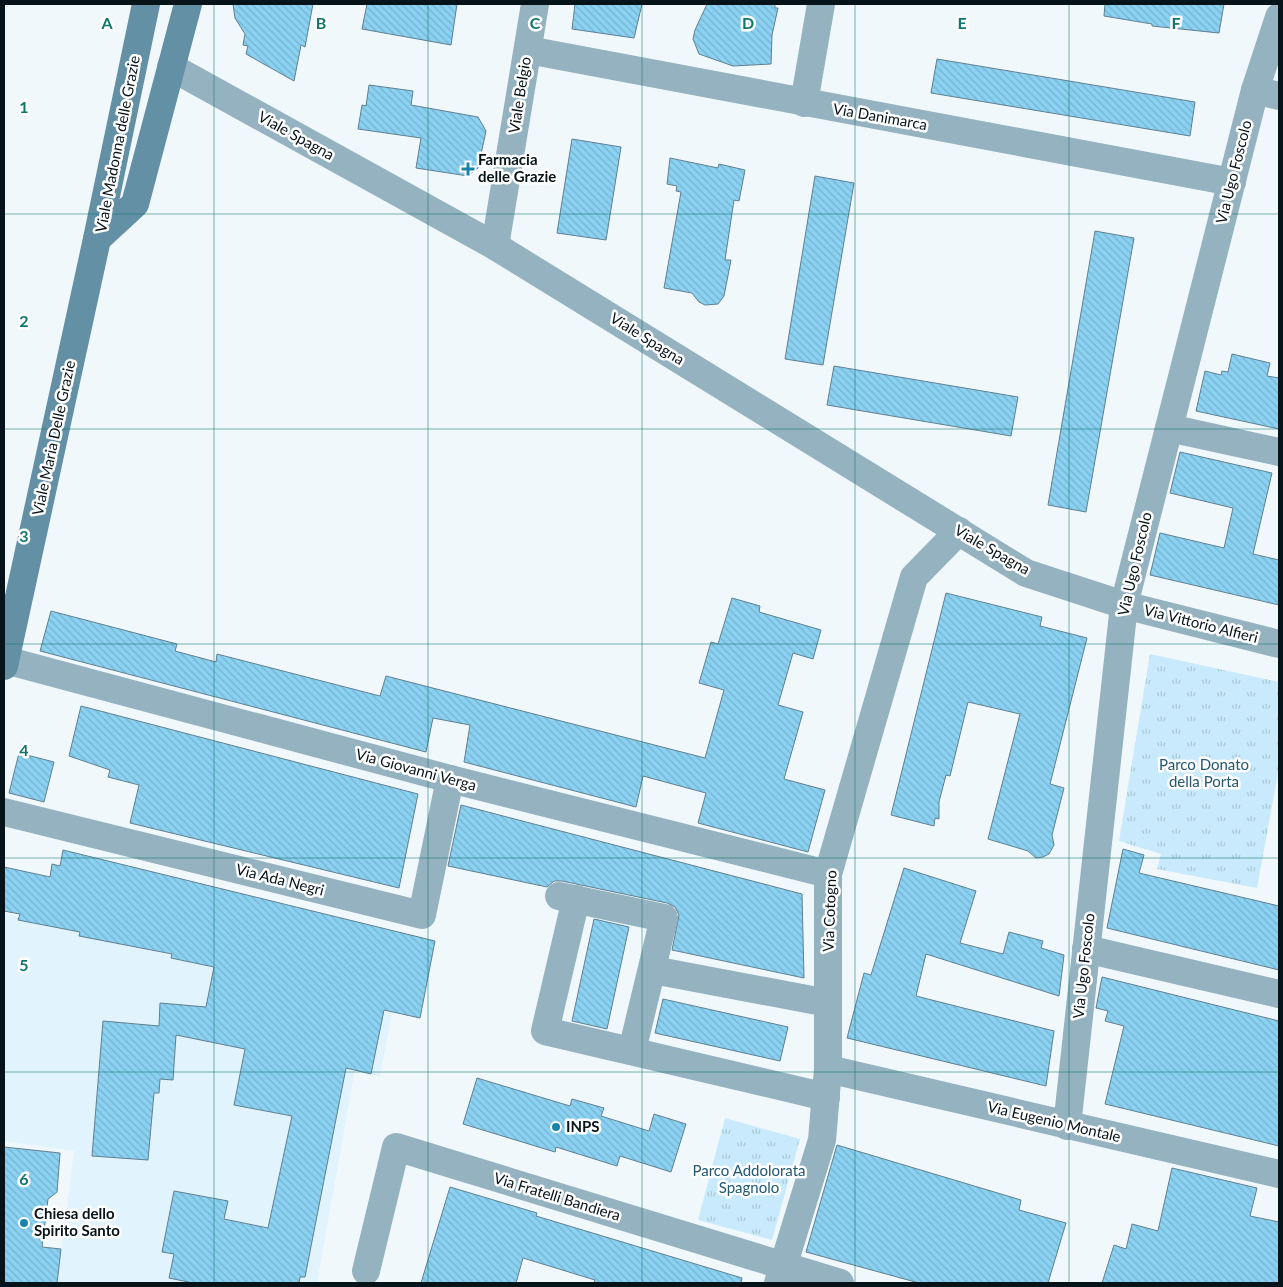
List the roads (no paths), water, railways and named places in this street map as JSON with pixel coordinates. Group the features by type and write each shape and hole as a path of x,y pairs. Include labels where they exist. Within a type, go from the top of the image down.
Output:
{"street":[{"name":"Viale Madonna delle Grazie","path":"98,239 146,4"},
{"name":"Viale Madonna delle Grazie","path":"98,239 135,204 188,4"},
{"name":"Viale Belgio","path":"495,246 535,4"},
{"path":"804,103 821,4"},
{"name":"Via Ugo Foscolo","path":"1067,1126 1124,605 1232,182 1267,93 1279,17"},
{"name":"Via Danimarca","path":"528,50 1232,182"},
{"name":"Viale Spagna","path":"171,67 495,246 1026,573 1124,605"},
{"name":"Viale Maria Delle Grazie","path":"4,663 98,239"},
{"path":"1169,428 1279,452"},
{"name":"Via Cotogno","path":"781,1275 822,1140 828,1069 828,874 914,577 959,531"},
{"name":"Via Vittorio Alfieri","path":"1124,605 1279,644"},
{"name":"Via Giovanni Verga","path":"4,663 450,779 828,874"},
{"name":"Via Ada Negri","path":"4,812 422,916 450,779"},
{"path":"632,1051 664,918 567,898 545,1030 632,1051 826,1097"},
{"path":"1086,949 1279,994"},
{"path":"653,970 828,1003"},
{"name":"Via Eugenio Montale","path":"828,1069 1279,1174"},
{"name":"Via Fratelli Bandiera","path":"366,1271 396,1147 781,1275 840,1283"}],"place":[{"name":"Farmacia delle Grazie","path":"468,169"},
{"name":"INPS","path":"556,1127"},
{"name":"Chiesa dello Spirito Santo","path":"24,1223"}],"park label":[{"name":"Parco Donato della Porta","path":"1204,774"},
{"name":"Parco Addolorata Spagnolo","path":"749,1180"}]}
